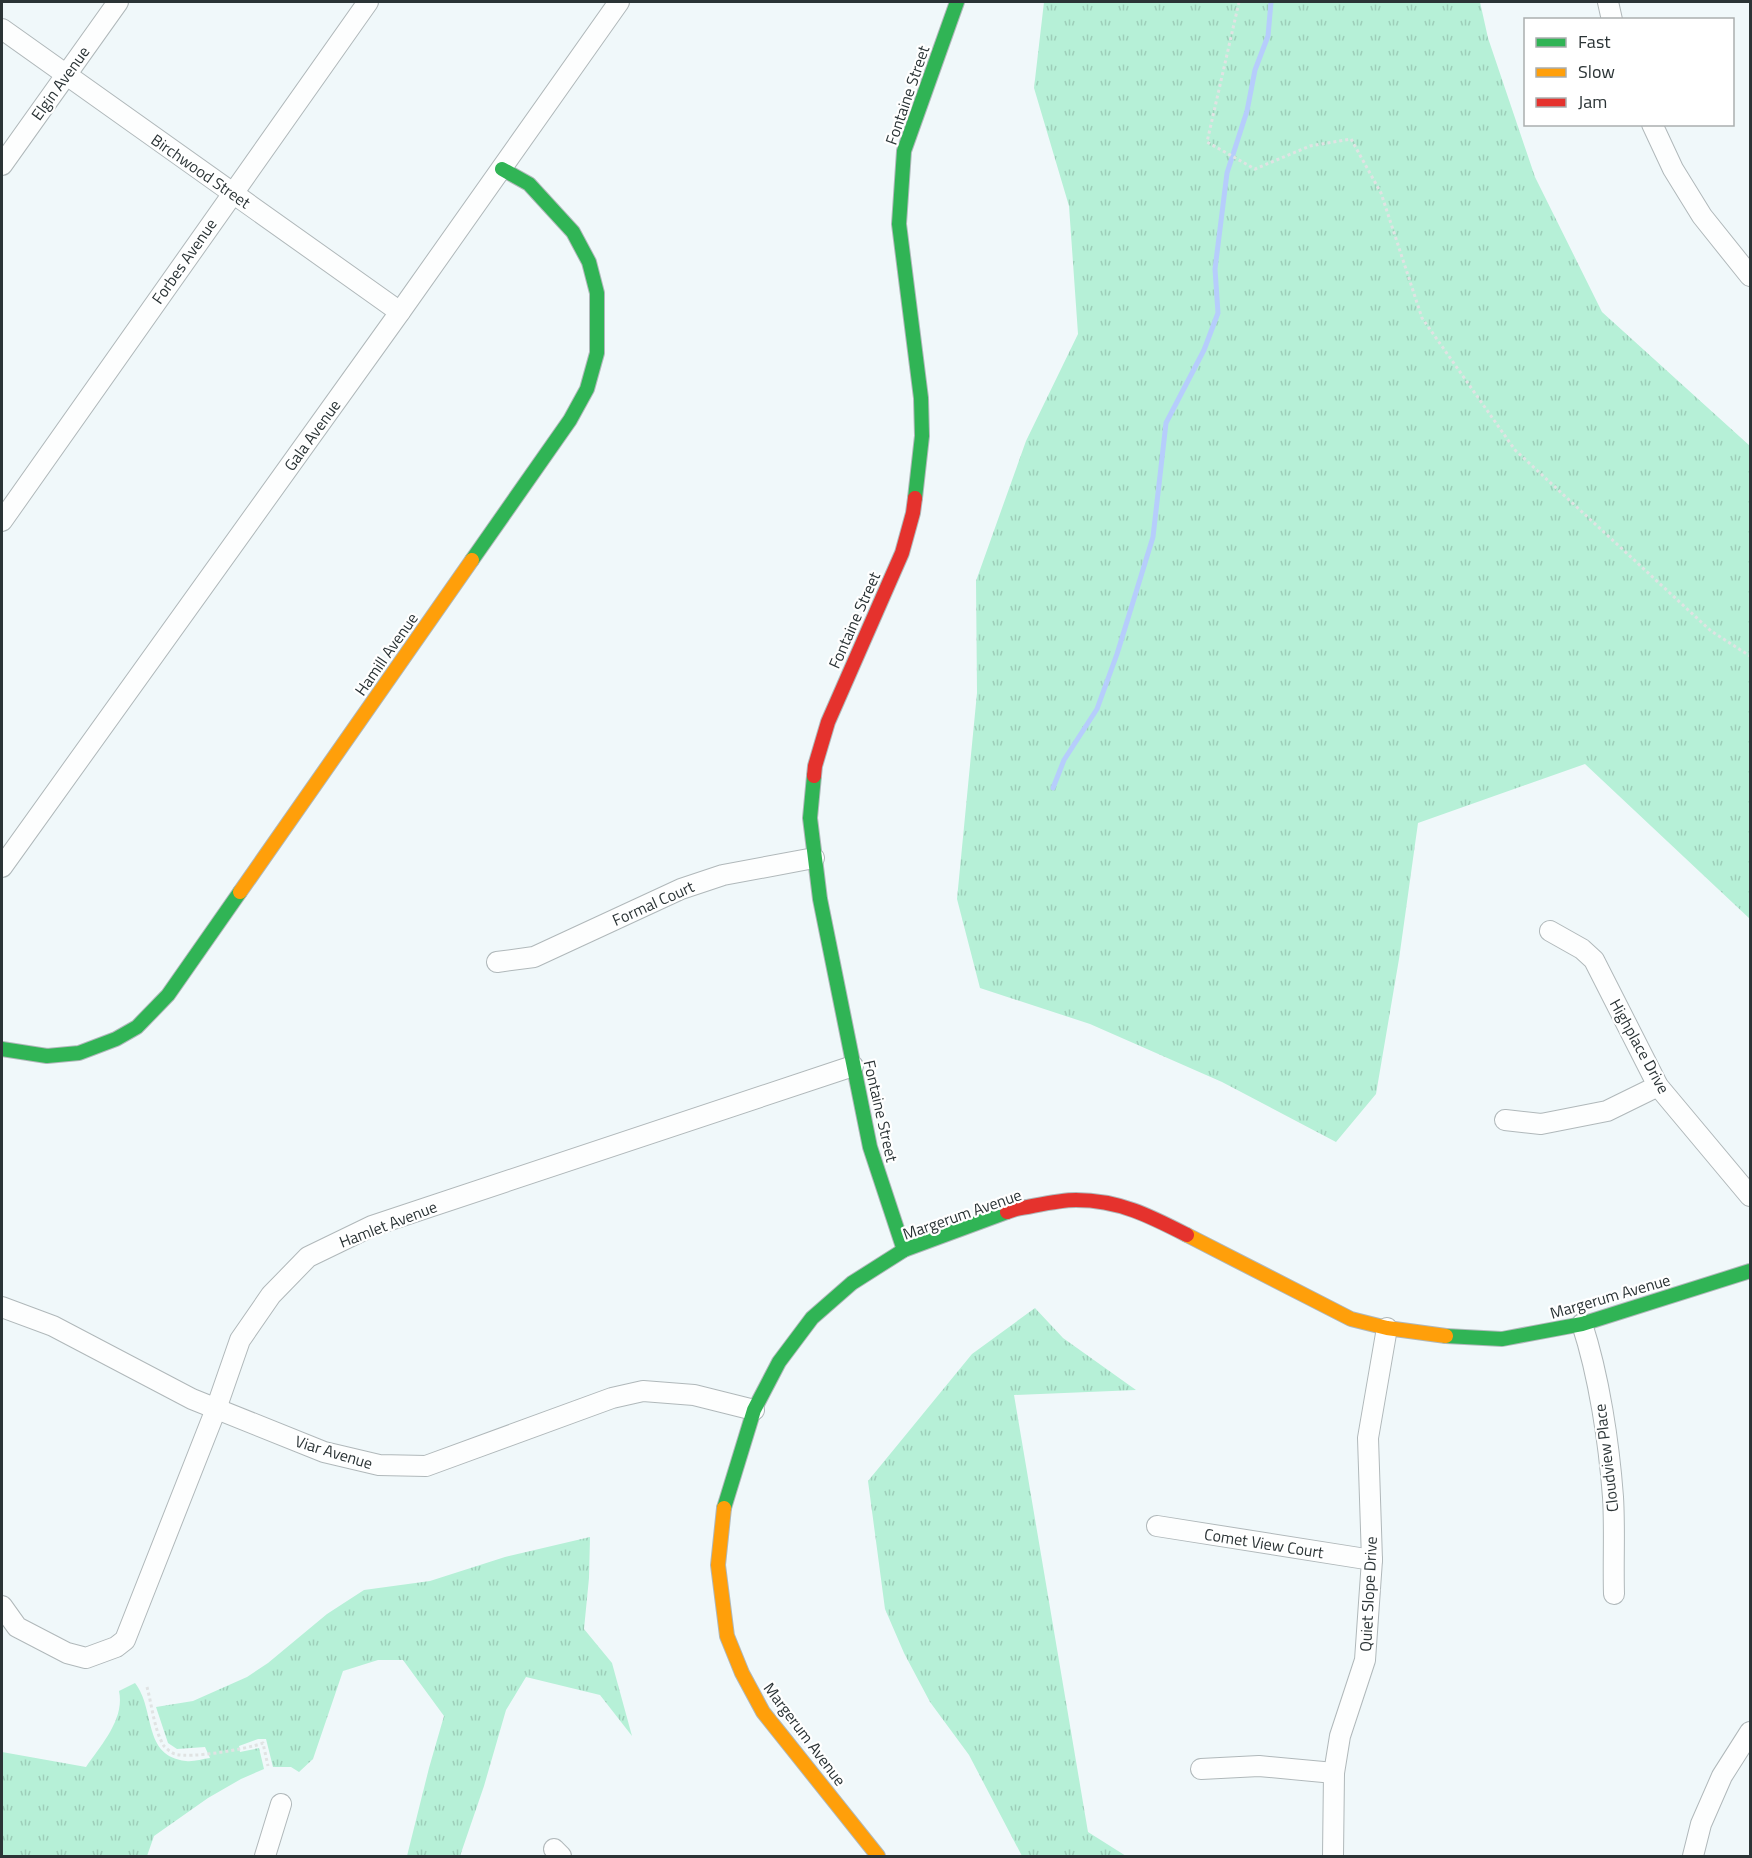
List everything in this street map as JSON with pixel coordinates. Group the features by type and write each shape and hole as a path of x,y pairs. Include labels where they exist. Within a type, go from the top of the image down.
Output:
{"street":[{"name":"Elgin Avenue","path":"2,165 118,2"},
{"name":"Forbes Avenue","path":"2,521 368,2"},
{"name":"Gala Avenue","path":"2,867 619,2"},
{"name":"Fontaine Street","path":"904,1250 870,1147 819,899 810,818 815,766 828,722 902,553 913,513 922,436 921,398 899,224 904,151 957,2"},
{"path":"1608,2 1612,18"},
{"name":"Birchwood Street","path":"2,29 400,312"},
{"path":"1653,126 1673,170 1702,216 1750,276"},
{"name":"Hamill Avenue","path":"2,1049 47,1056 79,1053 116,1039 137,1027 168,995 570,420 587,389 597,353 597,292 589,261 573,232 529,184 502,169"},
{"name":"Formal Court","path":"497,962 534,957 681,889 723,875 814,858"},
{"name":"Highplace Drive","path":"1550,931 1582,949 1594,960 1658,1086 1750,1196"},
{"name":"Hamlet Avenue","path":"2,1606 18,1627 68,1653 86,1658 116,1647 125,1640 216,1409 240,1340 271,1295 308,1257 372,1226 853,1066"},
{"path":"1505,1120 1540,1124 1607,1111 1658,1086"},
{"name":"Margerum Avenue","path":"878,1857 763,1712 742,1673 727,1636 718,1565 724,1509 754,1410 779,1362 812,1318 852,1283 904,1250 1016,1209 1075,1200 1118,1204 1149,1215 1351,1319 1387,1328 1438,1335 1502,1339 1582,1324 1750,1271"},
{"name":"Viar Avenue","path":"2,1306 53,1326 192,1399 324,1452 379,1466 426,1466 612,1398 643,1391 694,1395 754,1410"},
{"name":"Cloudview Place","path":"1582,1324 1589,1345 1603,1419 1613,1497 1614,1594"},
{"name":"Quiet Slope Drive","path":"1333,1857 1334,1773 1340,1736 1365,1660 1372,1560 1368,1438 1387,1328"},
{"name":"Comet View Court","path":"1157,1526 1372,1560"},
{"path":"1693,1857 1701,1824 1722,1776 1750,1732"},
{"path":"1201,1769 1259,1766 1334,1773"},
{"path":"265,1857 281,1804"}],"path":[{"path":"1239,2 1207,142 1256,169 1310,146 1351,139 1382,193 1422,318 1515,450 1711,631 1750,656"},
{"path":"147,1687 164,1747 174,1754 196,1755 262,1743 268,1766"}],"green space":[{"path":"1044,2 1480,2 1488,38 1535,177 1602,312 1750,446 1750,919 1585,764 1418,823 1399,959 1376,1094 1336,1142 1222,1082 1090,1024 980,988 957,899 977,693 976,581 1026,441 1078,334 1069,206 1034,88"},
{"path":"1035,1308 1063,1338 1136,1390 1014,1395 1088,1832 1126,1856 1022,1856 969,1755 930,1702 904,1653 885,1609 868,1481 972,1354"},
{"path":"590,1537 584,1629 612,1663 632,1736 600,1695 526,1677 506,1710 484,1786 460,1856 407,1856 444,1716 403,1660 378,1660 343,1671 313,1759 299,1772 291,1767 273,1767 266,1739 258,1739 239,1746 240,1752 259,1748 264,1769 208,1798 154,1836 147,1856 2,1856 2,1752 86,1767 105,1741 115,1722 120,1701 119,1691 135,1683 146,1706 156,1741 162,1750 172,1757 186,1761 210,1758 205,1747 177,1749 168,1743 156,1707 193,1701 247,1677 268,1663 327,1614 364,1590 430,1581 505,1557"}],"waterway":[{"path":"1053,788 1064,760 1097,709 1117,654 1153,537 1166,423 1204,350 1218,313 1215,269 1227,173 1247,111 1255,70 1268,36 1271,2"}],"traffic: fast":[{"path":"915,498 922,436 921,398 899,224 904,151 957,2"},
{"path":"472,560 570,420 587,389 597,353 597,293 589,262 573,232 529,184 502,169"},
{"path":"814,776 810,818 820,899 870,1147 904,1250"},
{"path":"2,1049 47,1056 79,1053 116,1039 137,1027 168,995 240,892"},
{"path":"724,1508 754,1410 779,1362 812,1318 852,1283 904,1250 1007,1212"},
{"path":"1446,1336 1502,1339 1582,1324 1750,1271"}],"traffic: slow":[{"path":"240,892 472,560"},
{"path":"1187,1235 1351,1319 1387,1328 1446,1336"},
{"path":"724,1508 718,1565 727,1636 742,1673 763,1712 878,1856"}],"traffic: jam":[{"path":"814,776 828,722 902,553 915,498"},
{"path":"1007,1212 1061,1201 1092,1201 1134,1210 1187,1235"}]}
